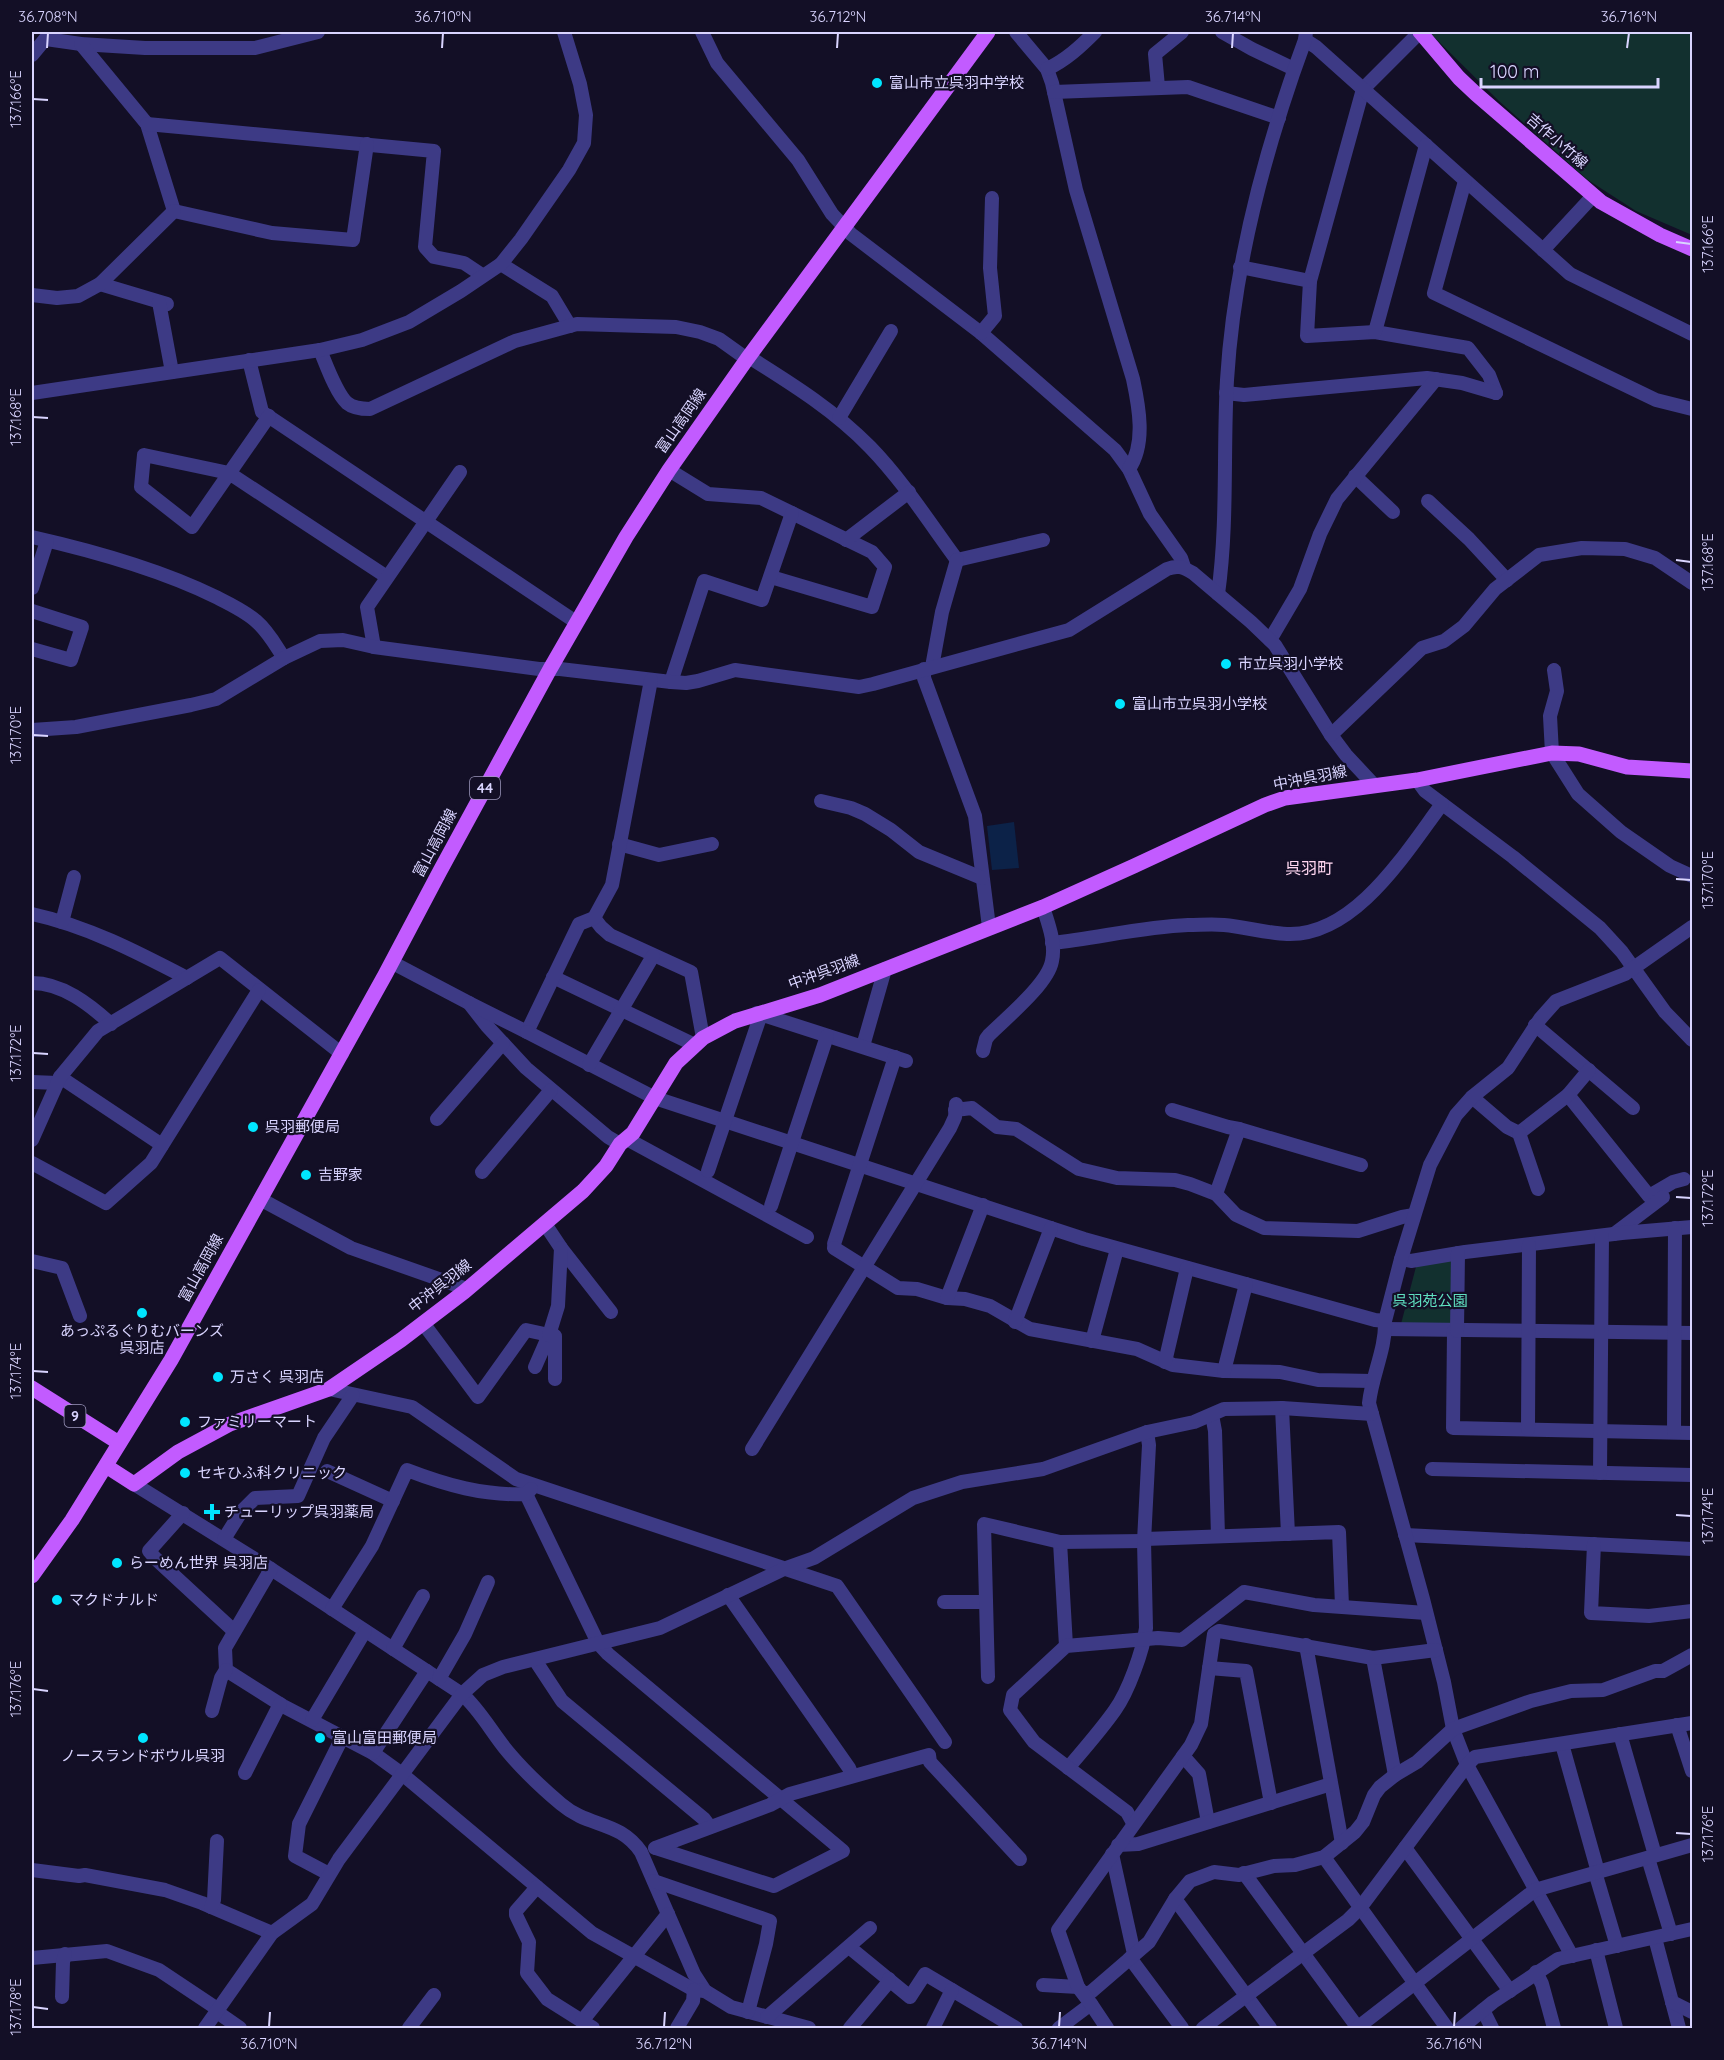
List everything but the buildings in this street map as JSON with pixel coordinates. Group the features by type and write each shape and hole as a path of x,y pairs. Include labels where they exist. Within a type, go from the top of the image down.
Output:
{"main road":[{"name":"富山高岡線","path":"32,1576 72,1520 171,1360 393,963 440,871 550,669 626,537 669,470 748,358 988,32"},
{"name":"吉作小竹線","path":"1420,32 1459,78 1593,196 1623,215 1692,249"},
{"name":"中沖呉羽線","path":"135,1484 178,1452 230,1424 329,1389 423,1323 583,1191 633,1133 676,1063 699,1041 735,1021 820,995 1042,906 1285,798 1417,780 1552,753 1580,754 1627,767 1692,771"},
{"name":"9","path":"32,1388 119,1443"},
{"path":"106,1466 135,1484"}],"street":[{"path":"32,55 49,35 81,44 145,48 255,48 318,32"},
{"path":"32,393 320,350 362,340 409,322 501,264 569,170 584,143 586,115 580,84 564,32"},
{"path":"702,32 717,63 798,160 832,214 844,227 981,333 1115,450 1129,469 1150,514 1184,567 1275,645 1331,735 1374,785"},
{"path":"1016,32 1047,69 1079,200 1119,330 1137,398 1139,431 1134,462 1129,469"},
{"path":"1047,69 1079,49 1095,32"},
{"path":"1158,87 1155,54 1182,32"},
{"path":"1222,32 1294,69"},
{"path":"1226,393 1244,395 1401,379 1436,379 1462,383 1496,393 1489,375 1468,348 1375,332 1307,336 1310,281 1363,89 1420,32"},
{"path":"1218,594 1226,462 1226,393 1240,267 1247,233 1279,118 1305,36 1570,274 1692,334"},
{"path":"81,44 147,124 174,211"},
{"path":"1054,92 1188,87 1279,118"},
{"path":"147,124 434,151 425,247 434,257 464,263 482,275"},
{"path":"174,211 272,232 353,240 367,144"},
{"path":"1375,332 1426,145"},
{"path":"1465,181 1434,293 1656,400 1692,409"},
{"path":"1543,250 1593,196"},
{"path":"981,333 995,315 990,268 992,198"},
{"path":"32,295 57,298 78,296 100,284 174,211"},
{"path":"501,264 552,296 570,326"},
{"path":"1240,267 1310,281"},
{"path":"100,284 164,303 172,372"},
{"path":"320,350 347,403 370,410 515,341 577,324 675,327 692,330 719,339 806,392 839,418 871,447 909,492 957,560"},
{"path":"839,418 891,331"},
{"path":"249,360 262,412 576,622"},
{"path":"1270,640 1300,589 1328,514 1337,499 1436,379"},
{"path":"269,416 229,473 192,527 141,487 144,455 229,473 387,577"},
{"path":"669,470 708,494 761,498 872,552 885,567 872,607 771,577"},
{"path":"374,647 367,607 460,472"},
{"path":"1355,476 1393,512"},
{"path":"846,540 909,492"},
{"path":"1428,501 1469,539 1507,580"},
{"path":"671,682 704,581 762,600 792,513"},
{"path":"32,537 138,566 196,587 256,621 284,658"},
{"path":"957,560 1043,540"},
{"path":"32,588 47,541"},
{"path":"1331,735 1422,648 1444,641 1464,626 1487,597 1539,555 1592,548 1625,549 1646,554 1692,583"},
{"path":"957,560 924,678 975,816 989,927"},
{"path":"32,730 76,727 216,699 284,658 320,641 343,640 374,647 671,682 698,681 735,670 859,687 1069,630 1167,569 1176,566 1184,567"},
{"path":"32,610 82,627 71,660 32,649"},
{"path":"1554,670 1557,691 1550,716 1552,753 1578,794 1621,832 1670,866 1692,876"},
{"path":"527,1032 579,924 594,918 612,885 651,680"},
{"path":"1417,780 1425,791 1513,857 1600,928 1622,952 1665,1012 1692,1040"},
{"path":"821,801 865,814 891,830 919,852 982,878"},
{"path":"1052,943 1081,940 1142,928 1186,925 1222,925 1289,934 1315,931 1338,920 1360,903 1388,875 1443,804"},
{"path":"620,844 659,855 712,844"},
{"path":"62,922 74,876"},
{"path":"983,1051 989,1035 1028,997 1052,963 1052,943 1042,906"},
{"path":"32,914 62,922 135,950 187,978"},
{"path":"553,977 621,1010 699,1041 691,972 610,935 594,918"},
{"path":"1572,1956 1467,1765 1452,1729 1436,1650 1369,1403 1385,1325 1414,1215 1430,1165 1456,1115 1472,1097 1508,1068 1535,1025 1556,1001 1625,974 1692,927"},
{"path":"589,1065 652,956"},
{"path":"32,1140 58,1080 98,1031 220,958 342,1054"},
{"path":"393,963 655,1098 1117,1249 1375,1320 1385,1325 1456,1331 1692,1333"},
{"path":"863,1046 885,969"},
{"path":"32,983 40,983 65,991 91,1006 111,1024"},
{"path":"32,1163 106,1203 151,1163 259,990"},
{"path":"469,1003 526,1068 608,1137 624,1141 807,1237"},
{"path":"757,1013 900,1059 860,1165 834,1246 898,1288 917,1289 947,1298 965,1299 990,1306 1030,1329 1137,1349 1165,1362 1184,1367 1224,1371 1280,1372 1318,1380 1373,1381"},
{"path":"708,1171 759,1020 757,1013"},
{"path":"1535,1025 1633,1108"},
{"path":"771,1206 827,1036"},
{"path":"437,1119 503,1043"},
{"path":"1520,1133 1568,1095 1589,1070"},
{"path":"32,1082 58,1080 162,1145"},
{"path":"482,1172 551,1090"},
{"path":"1568,1095 1649,1196 1688,1176"},
{"path":"1472,1097 1507,1127 1520,1133 1538,1190"},
{"path":"752,1449 950,1128 956,1107 972,1108 997,1127 1016,1129 1070,1164 1088,1172 1132,1179 1175,1180 1216,1194 1236,1215 1264,1228 1358,1231 1414,1215"},
{"path":"1172,1110 1361,1165"},
{"path":"1216,1194 1239,1129"},
{"path":"1608,1235 1676,1188 1688,1176"},
{"path":"260,1198 351,1248 467,1289"},
{"path":"947,1298 983,1205"},
{"path":"545,1224 610,1312"},
{"path":"1401,1259 1411,1261 1458,1253 1675,1227 1692,1227"},
{"path":"1674,1432 1675,1227"},
{"path":"1015,1322 1051,1228"},
{"path":"1600,1473 1601,1332 1608,1235"},
{"path":"1528,1429 1529,1245"},
{"path":"535,1367 549,1335 558,1306 561,1248"},
{"path":"1092,1341 1117,1249"},
{"path":"1458,1253 1453,1428 1692,1433"},
{"path":"32,1261 62,1268 80,1316"},
{"path":"1165,1362 1187,1268"},
{"path":"1224,1371 1246,1284"},
{"path":"423,1323 478,1397 526,1330 555,1336 555,1379"},
{"path":"329,1389 412,1407 530,1489 837,1586 945,1742"},
{"path":"224,1539 242,1512 255,1498 298,1496 324,1438 354,1395"},
{"path":"205,2028 272,1933 312,1904 329,1874 402,1774 462,1694 483,1675 503,1667 660,1628 786,1568 814,1558 905,1502 925,1493 962,1482 1043,1469 1147,1432 1186,1425 1224,1409 1282,1408 1372,1414"},
{"path":"1282,1408 1288,1534"},
{"path":"1212,1415 1215,1431 1218,1536"},
{"path":"1068,1768 1119,1704 1145,1638 1145,1540 1149,1445 1147,1432"},
{"path":"1432,1469 1692,1475"},
{"path":"332,1609 372,1546 407,1470 437,1482 480,1492 504,1495 530,1489"},
{"path":"327,1471 393,1501"},
{"path":"135,1484 271,1569 462,1694 483,1717 507,1751 562,1805 578,1816 623,1833 634,1842 642,1852 694,1974 699,1991 677,2028"},
{"path":"530,1489 598,1643 608,1654 843,1851 774,1886 656,1848"},
{"path":"183,1513 149,1551 234,1630"},
{"path":"988,1677 984,1524 1060,1542 1339,1532 1341,1606"},
{"path":"1405,1535 1692,1549"},
{"path":"1060,1542 1066,1646"},
{"path":"1594,1544 1591,1613 1649,1616 1692,1611"},
{"path":"32,1558 48,1553"},
{"path":"212,1711 221,1678 226,1670 225,1648 271,1569"},
{"path":"373,1753 465,1634 488,1582"},
{"path":"1133,1823 1127,1812 1034,1742 1010,1710 1013,1695 1066,1646 1145,1638 1182,1640 1244,1592 1314,1605 1426,1613"},
{"path":"728,1595 852,1775"},
{"path":"393,1649 423,1596"},
{"path":"944,1602 986,1602"},
{"path":"312,1720 364,1630"},
{"path":"1107,2028 1084,1995 1058,1930 1183,1756 1201,1724 1214,1634 1219,1631 1373,1658 1436,1650"},
{"path":"1306,1646 1342,1844"},
{"path":"1059,2028 1084,1995 1091,1992 1149,1942 1184,1886 1201,1876 1214,1872 1239,1875 1274,1866 1295,1865 1323,1857 1342,1844 1362,1822 1374,1795 1395,1775 1418,1762 1452,1729 1531,1701 1571,1691 1603,1690 1655,1671 1663,1671 1692,1655"},
{"path":"1373,1658 1395,1775"},
{"path":"535,1660 562,1701 704,1819 710,1827"},
{"path":"1209,1668 1246,1671 1271,1803"},
{"path":"226,1670 280,1704 373,1753 402,1774 592,1933 731,2007 757,2018 810,2028"},
{"path":"245,1773 280,1704"},
{"path":"1203,2028 1341,1927 1360,1908 1475,1757 1692,1723"},
{"path":"1677,1725 1692,1771"},
{"path":"1620,1734 1671,1934"},
{"path":"329,1874 295,1856 299,1824 343,1736"},
{"path":"1562,1744 1617,1946"},
{"path":"642,1852 770,1805 780,1798 852,1775 929,1755 930,1762 1020,1859"},
{"path":"1183,1756 1199,1774 1208,1822"},
{"path":"1115,1849 1138,1844 1331,1784"},
{"path":"211,1907 214,1900 217,1841"},
{"path":"1244,1873 1357,2028 1535,1890 1692,1845"},
{"path":"1405,1848 1510,1991"},
{"path":"1115,1849 1132,1956 1182,2028"},
{"path":"1323,1857 1447,2028"},
{"path":"32,1870 149,1885 211,1907 272,1933"},
{"path":"654,1881 770,1921 757,2018"},
{"path":"537,1887 516,1911 516,1916 529,1942 527,1973 547,2000 587,2025 634,1956 668,1914"},
{"path":"1175,1899 1270,2028"},
{"path":"757,2018 870,1928"},
{"path":"1461,2028 1536,1972 1558,1959 1692,1929"},
{"path":"1655,1938 1679,2028"},
{"path":"849,1947 910,1997 925,1974 1016,2028"},
{"path":"1596,1950 1616,2028"},
{"path":"32,1958 107,1951 146,1964 171,1977 240,2028"},
{"path":"62,1997 65,1954"},
{"path":"1536,1972 1542,1984 1554,2028"},
{"path":"850,2028 889,1979"},
{"path":"1043,1985 1084,1995"},
{"path":"933,2028 952,1990"},
{"path":"415,2027 434,1995"},
{"path":"1672,2002 1692,2012"},
{"path":"1483,2010 1492,2028"}],"green space":[{"path":"1429,32 1692,32 1692,235 1636,211 1588,180 1499,101"},
{"name":"呉羽苑公園","path":"1451,1258 1453,1321 1449,1326 1401,1324 1417,1263"}],"water":[{"path":"1014,822 1019,868 992,870 987,826"}],"place":[{"name":"富山市立呉羽中学校","path":"877,83"},
{"name":"市立呉羽小学校","path":"1226,664"},
{"name":"富山市立呉羽小学校","path":"1120,704"},
{"name":"呉羽郵便局","path":"253,1127"},
{"name":"吉野家","path":"306,1175"},
{"name":"あっぷるぐりむバーンズ 呉羽店","path":"142,1313"},
{"name":"万さく 呉羽店","path":"218,1377"},
{"name":"ファミリーマート","path":"185,1422"},
{"name":"セキひふ科クリニック","path":"185,1473"},
{"name":"チューリップ呉羽薬局","path":"212,1512"},
{"name":"らーめん世界 呉羽店","path":"117,1563"},
{"name":"マクドナルド","path":"57,1600"},
{"name":"ノースランドボウル呉羽","path":"143,1738"},
{"name":"富山富田郵便局","path":"320,1738"}],"district":[{"name":"呉羽町","path":"1309,868"}]}
